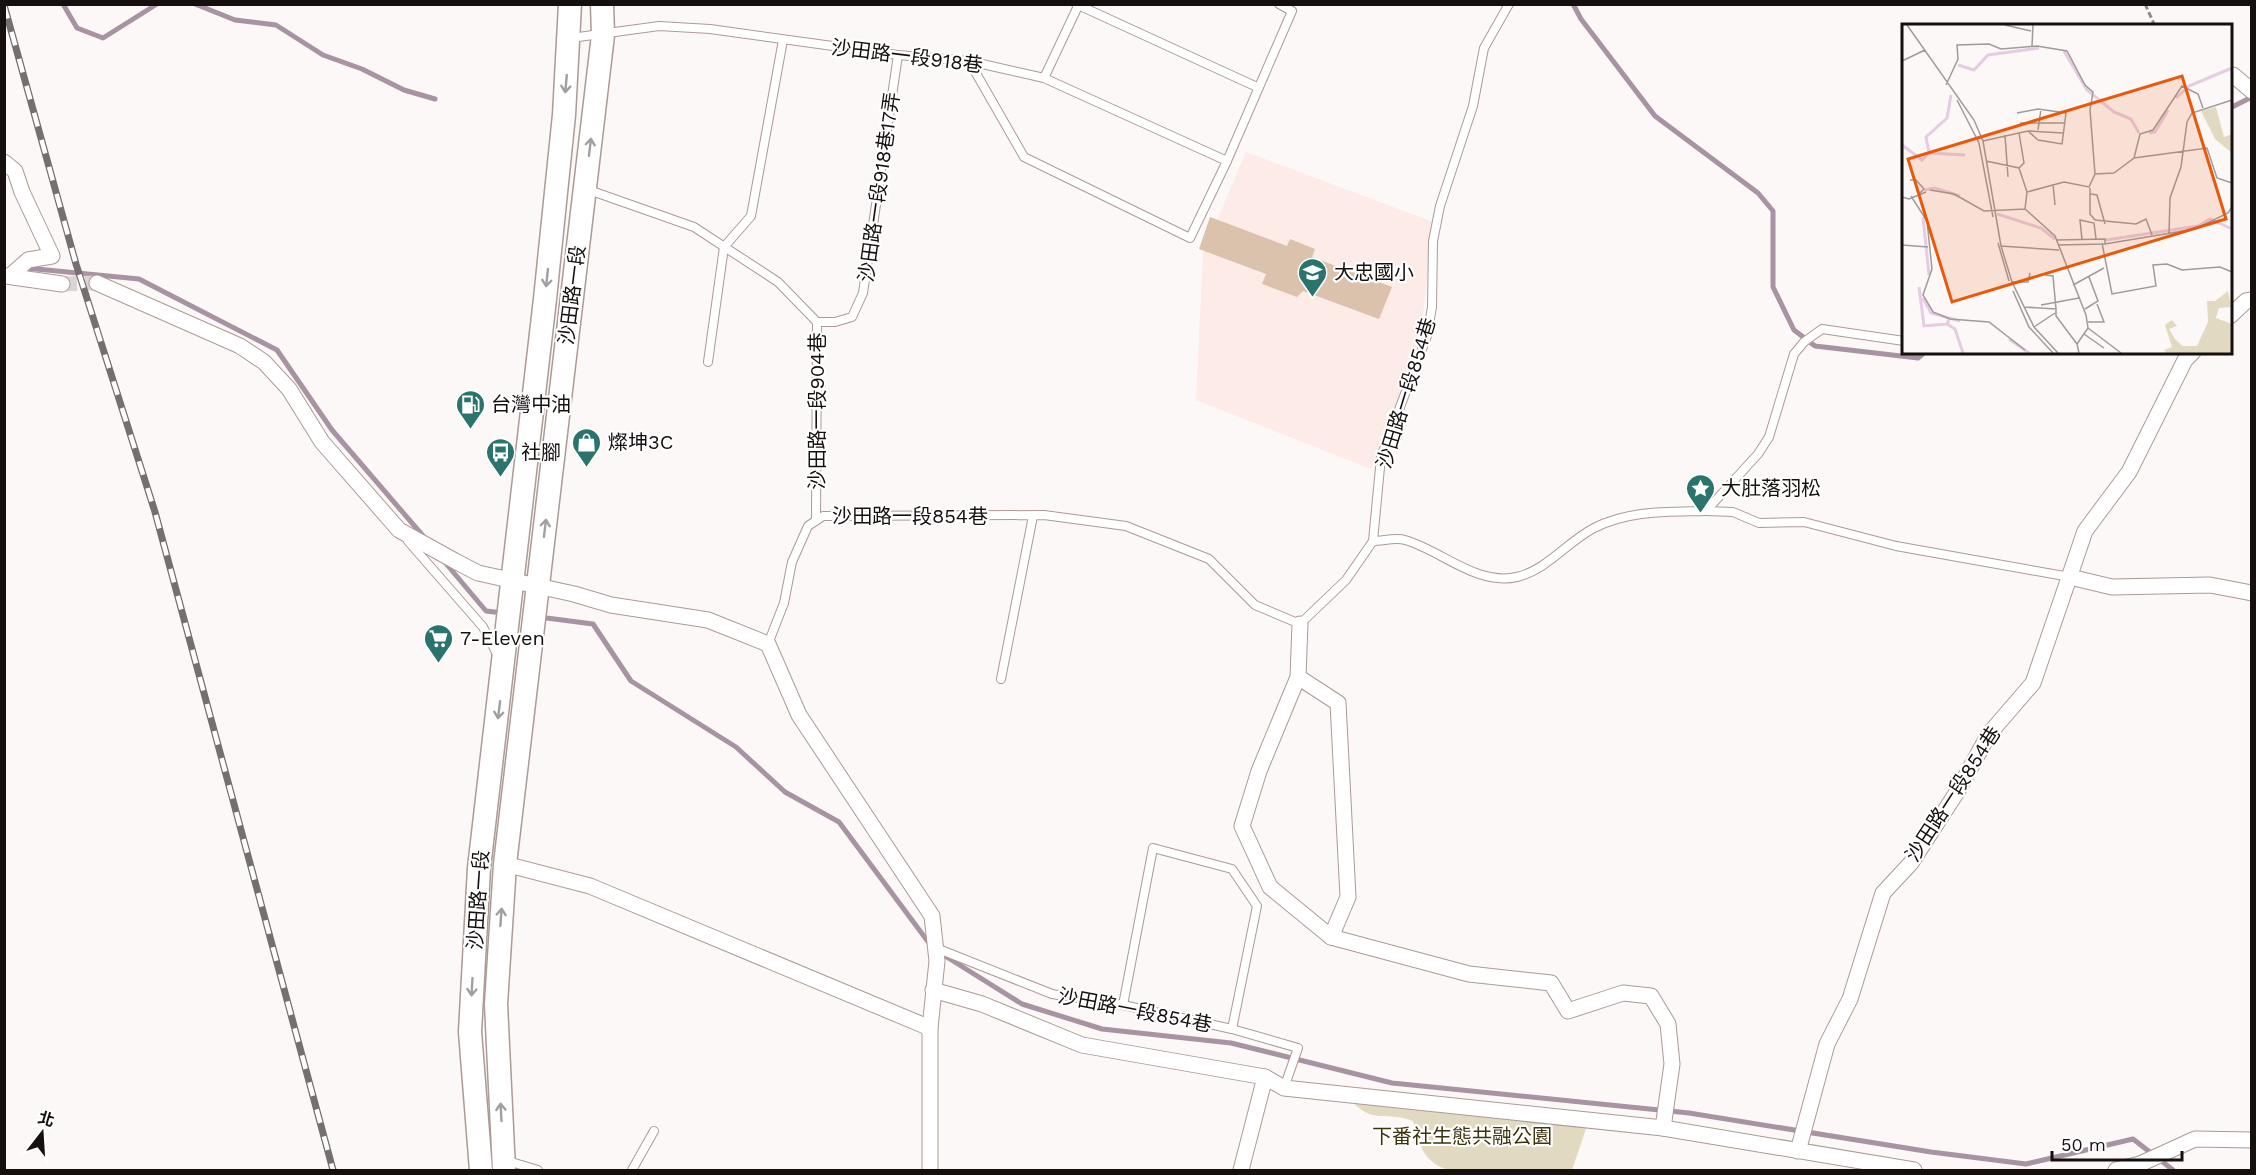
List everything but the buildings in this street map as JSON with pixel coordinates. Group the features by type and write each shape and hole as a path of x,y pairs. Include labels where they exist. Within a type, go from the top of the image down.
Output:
{"main road":[{"name":"沙田路一段","path":"481,1170 470,1032 479,868 514,580 570,38 570,4"},
{"name":"沙田路一段","path":"503,1165 496,1004 505,864 603,35 602,4"}],"street":[{"path":"2232,75 2252,91"},
{"path":"4,162 15,171 22,192 52,256 28,260 7,276"},
{"path":"7,276 62,284"},
{"path":"97,283 240,346 264,362 289,389 322,442 399,530 478,573 611,605 708,620 768,644 799,715 932,916 937,961 930,1028 930,1170"},
{"path":"2232,314 2246,301 2252,300"},
{"name":"沙田路一段854巷","path":"1798,1151 1827,1044 1850,999 1883,893 1911,863 1957,792 1989,734 2032,683 2085,531 2129,472 2185,360 2191,354"},
{"path":"2070,576 2112,587 2210,585 2252,593"},
{"path":"1300,624 1298,677 1259,771 1242,826 1270,887 1331,937 1469,974 1551,983 1568,1011 1623,993 1651,996 1668,1024 1672,1064 1663,1128"},
{"path":"1298,677 1338,703 1337,741 1348,897 1331,937"},
{"path":"505,864 590,886 930,1028"},
{"name":"沙田路一段854巷","path":"933,990 982,1004 1082,1045 1265,1077 1284,1088 1663,1128 1914,1170"},
{"path":"1241,1170 1265,1077"},
{"path":"2116,1170 2140,1164 2195,1139 2252,1140"}],"lane":[{"path":"969,61 1024,157 1190,238 1227,161 1292,10 1279,4"},
{"name":"沙田路一段854巷","path":"1373,542 1381,457 1427,336 1432,307 1433,241 1440,206 1473,106 1484,48 1509,4"},
{"path":"1044,78 1077,5 1257,87"},
{"name":"沙田路一段918巷","path":"570,38 659,26 783,39 898,55 969,61 1044,78 1227,161"},
{"path":"708,362 724,247 752,216 783,39"},
{"name":"沙田路一段918巷17弄","path":"817,322 835,322 852,317 863,293 898,55"},
{"name":"沙田路一段904巷","path":"585,188 694,227 778,282 817,322 816,520"},
{"path":"1706,511 1758,454 1769,437 1794,354 1804,342 1822,329 1902,341"},
{"path":"1300,624 1346,580 1373,542 1404,539 1481,575 1515,578 1533,571 1592,529 1620,517 1647,512 1733,512 1759,523 1804,522 1896,546 2070,576"},
{"name":"沙田路一段854巷","path":"768,644 784,603 792,562 808,526 823,516 1033,516 1126,526 1209,559 1255,604 1300,624"},
{"path":"1001,679 1033,516"},
{"path":"399,530 483,627 504,668"},
{"path":"1123,1005 1153,848 1232,869 1257,906 1232,1029"},
{"name":"沙田路一段854巷","path":"936,948 1052,994 1123,1005 1232,1029 1298,1048 1284,1088"},
{"path":"632,1170 654,1131"},
{"path":"503,1165 538,1170"}],"path":[{"path":"2145,4 2154,24"}],"shaded area":[{"name":"大忠國小","path":"1246,152 1433,222 1420,342 1371,469 1196,400 1203,253"}],"green space":[{"name":"下番社生態共融公園","path":"1350,1099 1590,1117 1572,1170 1449,1170 1433,1163 1428,1158 1413,1121 1372,1115"}],"waterway":[{"path":"63,4 77,28 103,38 157,4"},
{"path":"195,4 235,20 276,25 323,55 362,69 404,90 435,99"},
{"path":"1573,4 1581,19 1655,116 1758,193 1773,211 1773,287 1794,330 1815,346 1918,358 1923,354"},
{"path":"2232,107 2252,97"},
{"path":"26,268 139,279 277,350 332,430 424,537"},
{"path":"443,560 486,611 503,613"},
{"path":"539,617 593,624 631,681 736,747 785,792 839,822 932,947"},
{"path":"942,954 1022,1004 1102,1029 1231,1043 1392,1083 1689,1113 1931,1152 2026,1164 2133,1139 2173,1170"}],"tunnel":[{"path":"62,284 97,283"}],"railway":[{"path":"4,5 76,264 155,512 333,1170"}],"place":[{"name":"大忠國小","path":"1313,298"},
{"name":"台灣中油","path":"470,430"},
{"name":"燦坤3C","path":"587,468"},
{"name":"社腳","path":"500,478"},
{"name":"大肚落羽松","path":"1700,514"},
{"name":"7-Eleven","path":"439,664"}]}
